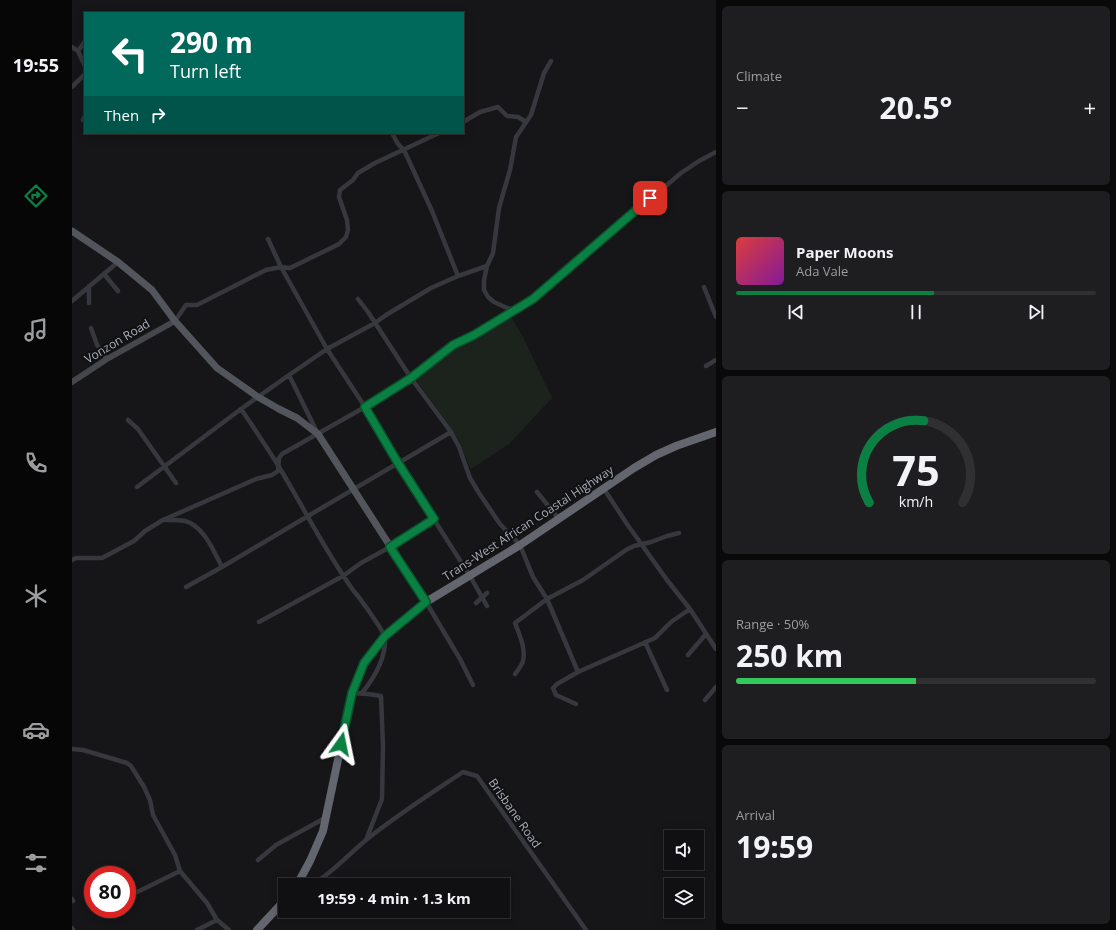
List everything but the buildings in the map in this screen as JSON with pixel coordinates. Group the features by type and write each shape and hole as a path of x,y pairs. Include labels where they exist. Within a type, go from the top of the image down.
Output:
{"highway":[{"name":"Trans-West African Coastal Highway","path":"301,878 323,831 352,693 364,663 385,636 426,602 559,520 634,468 656,455 676,446 716,432"},
{"path":"257,930 278,908"}],"main road":[{"path":"73,233 118,262 152,290 175,321 218,368 258,396 297,418 318,434 426,602"}],"street":[{"path":"78,51 84,42"},
{"path":"72,48 78,51 84,64"},
{"path":"516,310 494,302 488,297 484,290 484,280 487,266 493,253 499,208 510,170 516,137 531,116 544,73 550,61"},
{"path":"72,87 84,75"},
{"path":"464,121 480,112 498,107 507,116 518,117 526,122"},
{"path":"393,134 398,144 404,150 432,211 458,276"},
{"path":"175,321 186,305 197,305 266,270 281,267 290,268 339,244 346,237 348,230 339,197 340,190 353,180 358,173 375,163 437,134"},
{"path":"72,554 74,559 102,558 134,541 145,531 163,520 256,479 278,472 279,458 282,454 365,407 411,378 453,345 474,335 533,299 681,173 716,152"},
{"path":"268,239 281,267 327,349 365,407 487,606"},
{"path":"72,301 118,262"},
{"path":"137,487 241,408 327,349 375,323 431,288 458,276 487,266"},
{"path":"104,274 118,291"},
{"path":"89,286 89,303"},
{"path":"704,287 716,317"},
{"path":"358,299 411,378 451,432 459,447 470,478 479,494 500,524 520,545 533,577 546,599 578,672"},
{"name":"Vonzon Road","path":"72,382 107,359 175,321"},
{"path":"91,328 97,345 107,359"},
{"path":"706,366 716,360"},
{"path":"289,375 318,434"},
{"path":"241,408 279,467 343,576 385,636 384,650 379,664 369,684 362,693"},
{"path":"128,420 138,430 176,483"},
{"path":"186,587 451,432"},
{"path":"604,489 666,580 690,609 716,648"},
{"path":"537,492 559,520"},
{"path":"259,622 343,576 361,563 390,547 434,519"},
{"path":"163,520 185,521 193,525 201,532 222,567"},
{"path":"515,674 523,662 524,654 523,646 515,623 546,599 583,580 626,550 679,532"},
{"path":"476,603 487,593"},
{"path":"426,602 457,653 473,685"},
{"path":"576,704 556,695 552,688 578,672 654,638 690,609"},
{"path":"688,655 706,634"},
{"path":"645,642 667,690"},
{"path":"705,700 716,687"},
{"path":"324,878 366,840 382,799 383,746 381,696 352,693"},
{"path":"72,749 83,750 127,763 131,766 144,787 150,800 153,815 175,855 180,871 207,903 217,920 229,930"},
{"name":"Brisbane Road","path":"366,840 415,803 463,772 477,776 586,930"},
{"path":"258,860 276,845 325,818"},
{"path":"136,892 180,871"},
{"path":"197,930 217,920"}],"shaded area":[{"path":"512,318 524,339 552,398 509,444 471,469 457,437 414,377 452,350"}],"route":[{"path":"341,744 352,693 364,663 385,636 426,602 390,547 434,519 398,463 365,407 411,378 453,345 474,335 533,299 650,198"}]}
